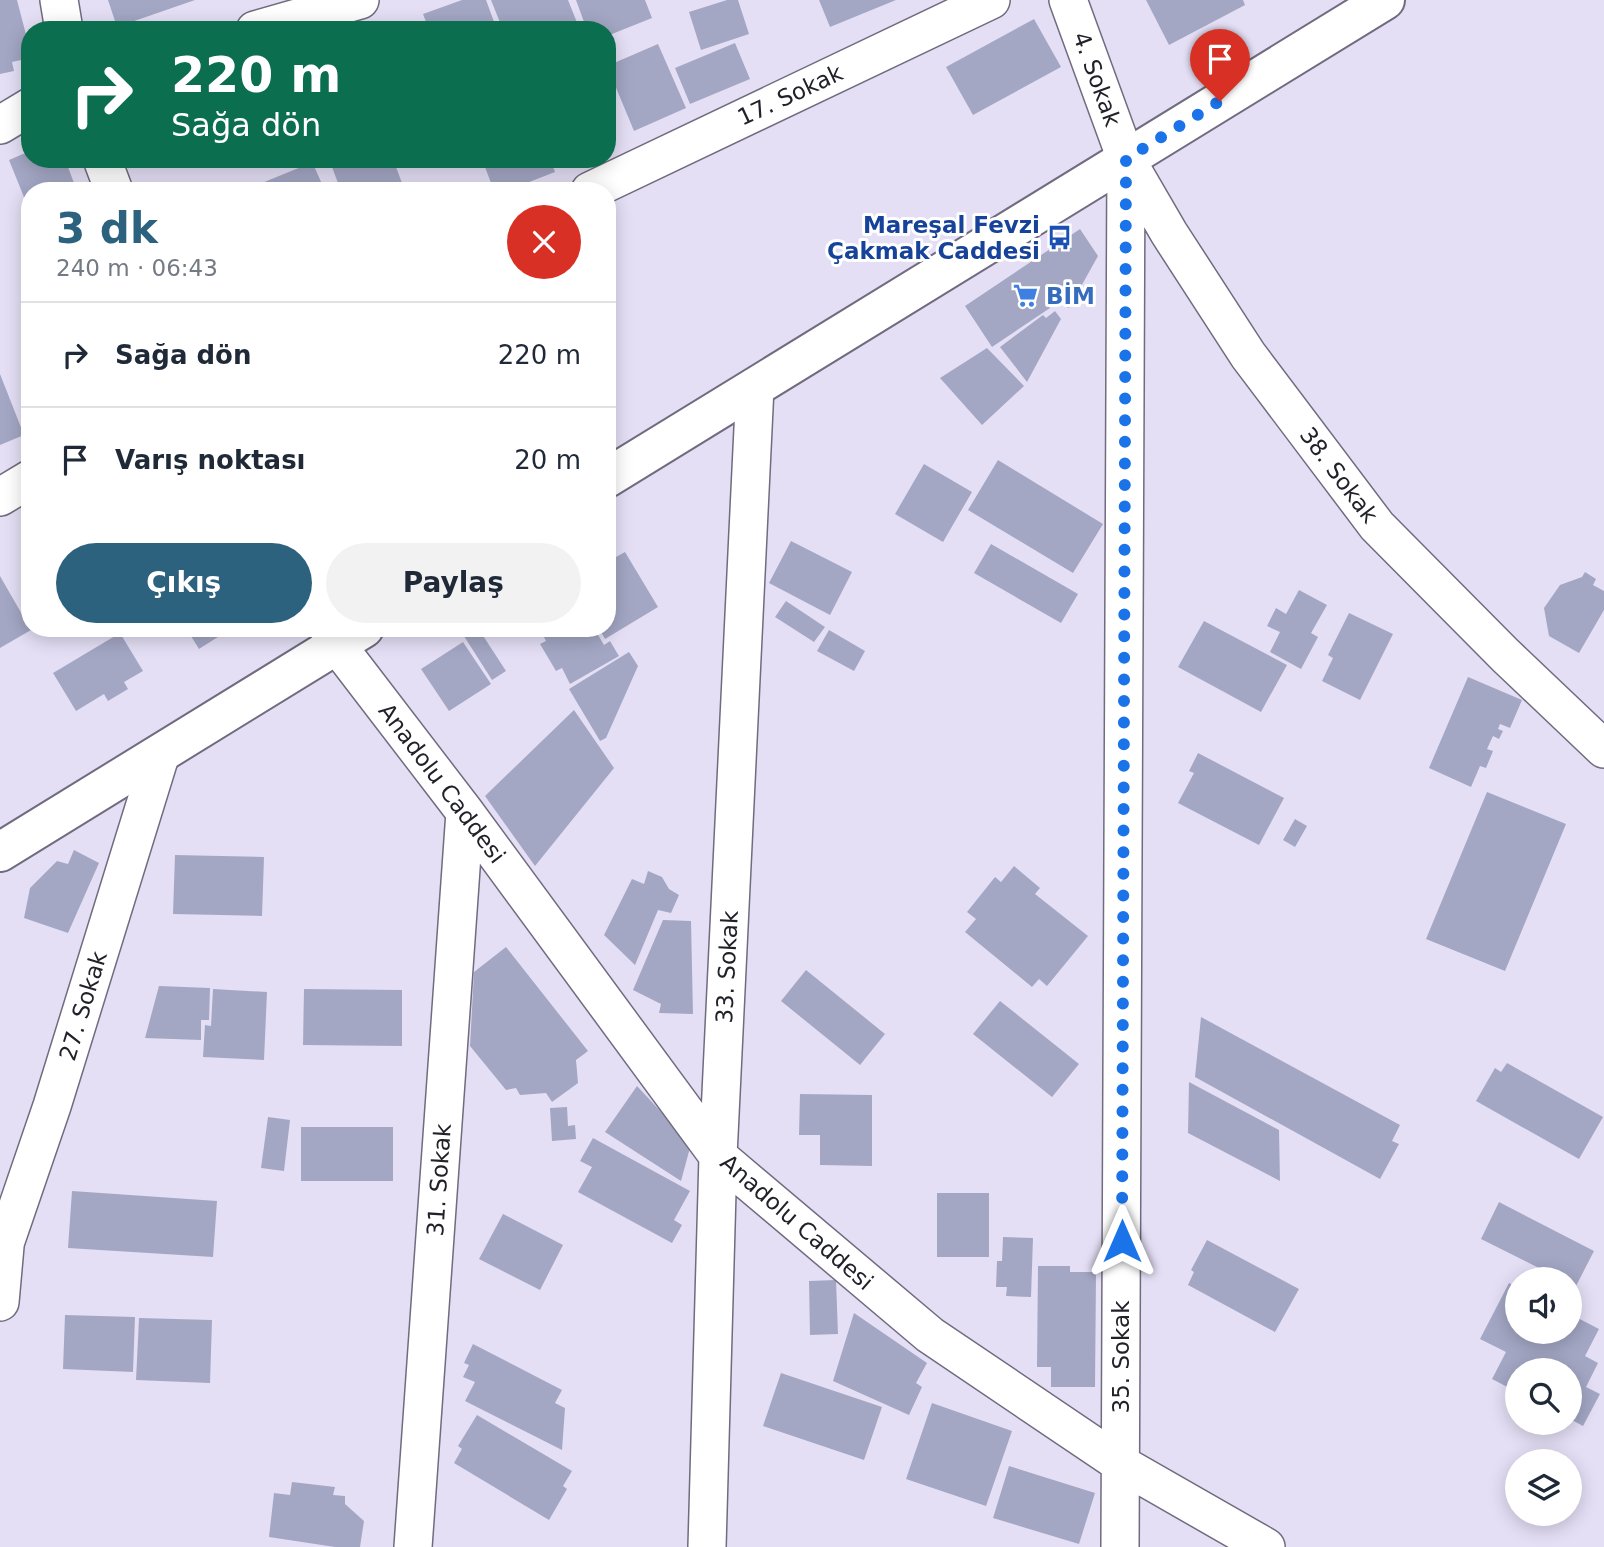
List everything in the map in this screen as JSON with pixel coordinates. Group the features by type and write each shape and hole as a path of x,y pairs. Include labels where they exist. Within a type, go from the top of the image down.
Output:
{"street":[{"path":"58,0 62,21"},
{"path":"286,21 360,0"},
{"name":"17. Sokak","path":"609,182 991,0"},
{"name":"4. Sokak","path":"1068,0 1126,159"},
{"path":"616,472 1385,0"},
{"path":"0,125 21,112"},
{"name":"38. Sokak","path":"1126,159 1169,233 1248,355 1377,526 1505,655 1604,749"},
{"name":"35. Sokak","path":"1120,1547 1126,159"},
{"name":"33. Sokak","path":"707,1547 718,1156 755,387"},
{"path":"0,497 21,484"},
{"path":"0,852 161,753 338,637"},
{"name":"Anadolu Caddesi","path":"345,637 465,812 718,1156 930,1335 1121,1464 1266,1547"},
{"name":"27. Sokak","path":"0,1302 3,1246 52,1106 161,753"},
{"name":"31. Sokak","path":"413,1547 465,812"}],"building":[{"path":"0,0 17,0 22,21 21,60 12,62 14,71 0,74"},
{"path":"108,0 195,0 134,21 115,21"},
{"path":"462,0 486,0 494,21 426,21 423,14"},
{"path":"491,0 568,0 576,21 499,21"},
{"path":"576,0 645,0 652,18 616,32 616,21 584,21"},
{"path":"727,0 738,0 749,34 701,50 689,12"},
{"path":"819,0 896,0 830,27"},
{"path":"1146,0 1243,0 1245,5 1169,45"},
{"path":"1034,19 1061,67 973,115 946,67"},
{"path":"735,43 750,79 690,104 675,68"},
{"path":"658,44 686,108 634,131 616,88 616,62"},
{"path":"21,155 21,168 68,168 74,182 21,182 21,190 9,160"},
{"path":"299,168 315,168 321,182 264,182"},
{"path":"332,168 396,168 402,182 338,182"},
{"path":"485,168 553,168 555,172 529,182 491,182"},
{"path":"1080,229 1098,256 1069,308 1053,299 1046,302 1050,308 992,347 965,306"},
{"path":"1055,311 1061,319 1027,382 1000,347 1043,315 1046,318"},
{"path":"987,348 1024,386 982,425 940,378"},
{"path":"0,374 21,427 21,436 0,445"},
{"path":"998,460 1103,524 1073,573 968,510"},
{"path":"924,464 972,492 943,542 895,514"},
{"path":"791,541 852,572 830,615 769,583"},
{"path":"991,544 1078,594 1061,623 974,573"},
{"path":"625,552 658,607 616,632 616,557"},
{"path":"1585,572 1596,579 1593,585 1604,591 1604,610 1579,653 1549,636 1544,608 1560,585 1582,577"},
{"path":"0,576 21,613 21,636 0,648"},
{"path":"1299,590 1327,605 1311,633 1318,637 1301,669 1270,652 1280,632 1267,626 1276,608 1286,614"},
{"path":"786,601 825,627 814,642 775,617"},
{"path":"1349,613 1393,634 1360,700 1322,681 1333,658 1328,655"},
{"path":"1204,621 1287,665 1261,712 1178,667"},
{"path":"829,630 865,651 854,671 817,651"},
{"path":"113,637 122,637 143,671 124,682 128,689 108,701 104,694 76,711 53,673"},
{"path":"192,637 218,637 199,649"},
{"path":"465,637 484,637 506,671 492,680"},
{"path":"544,637 599,637 604,645 610,641 619,656 570,684 562,668 556,671 540,644 546,641"},
{"path":"463,642 491,684 449,711 421,669"},
{"path":"629,652 638,666 606,738 600,741 569,689"},
{"path":"1468,677 1522,700 1510,728 1500,724 1498,729 1503,731 1499,739 1493,736 1487,749 1493,751 1486,768 1480,766 1471,787 1429,768"},
{"path":"574,710 614,768 535,866 485,796"},
{"path":"1198,753 1284,798 1259,845 1178,803 1194,773 1189,771"},
{"path":"1487,792 1566,824 1505,971 1426,939"},
{"path":"1295,819 1307,826 1295,847 1283,840"},
{"path":"74,850 99,863 68,933 24,918 30,888 57,861 68,864"},
{"path":"175,855 264,857 262,916 173,914"},
{"path":"1014,866 1040,888 1035,894 1088,936 1047,986 1039,979 1032,987 965,932 976,919 967,912 995,877 1001,882"},
{"path":"648,871 662,877 669,889 679,895 671,913 658,910 635,965 604,935 632,879 644,884"},
{"path":"663,920 691,921 693,1014 659,1013 661,1004 633,990"},
{"path":"506,947 588,1051 576,1060 578,1083 552,1102 546,1093 520,1095 516,1088 506,1090 470,1046 474,972"},
{"path":"806,970 885,1034 860,1065 781,1001"},
{"path":"159,986 210,988 209,1020 201,1020 201,1040 145,1038"},
{"path":"213,989 267,992 264,1060 203,1057 205,1025 211,1026"},
{"path":"304,989 402,990 402,1046 303,1045"},
{"path":"1000,1001 1079,1064 1052,1097 973,1034"},
{"path":"1201,1017 1400,1125 1392,1141 1399,1144 1380,1179 1195,1077"},
{"path":"1507,1063 1603,1117 1579,1159 1476,1101 1495,1068 1501,1072"},
{"path":"1189,1082 1279,1130 1280,1181 1188,1133"},
{"path":"637,1086 691,1144 681,1181 605,1132"},
{"path":"800,1094 872,1095 872,1166 820,1165 820,1135 799,1135"},
{"path":"567,1107 568,1126 575,1125 576,1139 552,1141 550,1108"},
{"path":"268,1117 290,1120 284,1171 261,1168"},
{"path":"301,1127 393,1127 393,1181 301,1181"},
{"path":"593,1138 690,1191 674,1220 682,1225 672,1243 578,1192 592,1167 580,1161"},
{"path":"72,1191 217,1201 213,1257 68,1248"},
{"path":"937,1193 989,1193 989,1257 937,1257"},
{"path":"1499,1202 1594,1251 1582,1274 1582,1267 1537,1267 1481,1239"},
{"path":"503,1214 563,1245 540,1290 479,1259"},
{"path":"1003,1237 1033,1238 1031,1297 1006,1296 1007,1287 996,1287 997,1261 1002,1261"},
{"path":"1207,1240 1299,1289 1275,1332 1188,1285 1194,1272 1191,1270"},
{"path":"1038,1266 1070,1266 1070,1272 1096,1272 1095,1387 1051,1387 1051,1367 1037,1367"},
{"path":"836,1280 838,1334 810,1335 809,1281"},
{"path":"1505,1291 1505,1344 1582,1344 1582,1320 1599,1329 1585,1356 1598,1363 1586,1387 1600,1394 1583,1426 1582,1358 1505,1358 1505,1386 1492,1379 1506,1352 1480,1339"},
{"path":"854,1313 927,1363 916,1383 922,1387 909,1415 833,1381"},
{"path":"65,1315 135,1317 133,1372 63,1369"},
{"path":"139,1318 212,1320 210,1383 136,1380"},
{"path":"473,1344 562,1390 555,1403 565,1408 562,1450 465,1401 475,1382 463,1377 469,1365 464,1363"},
{"path":"781,1373 882,1407 864,1460 763,1426"},
{"path":"932,1403 1012,1431 986,1506 906,1479"},
{"path":"477,1415 572,1471 563,1486 567,1489 549,1520 454,1463 462,1449 458,1446"},
{"path":"1009,1466 1095,1493 1079,1544 993,1518"},
{"path":"292,1482 335,1487 333,1495 345,1496 345,1504 364,1521 360,1547 335,1547 269,1537 274,1493 290,1495"}],"place":[{"name":"Mareşal Fevzi Çakmak Caddesi","path":"1060,238"},
{"name":"BİM","path":"1026,296"}],"route":[{"path":"1122,1241 1126,159 1220,101"}]}
